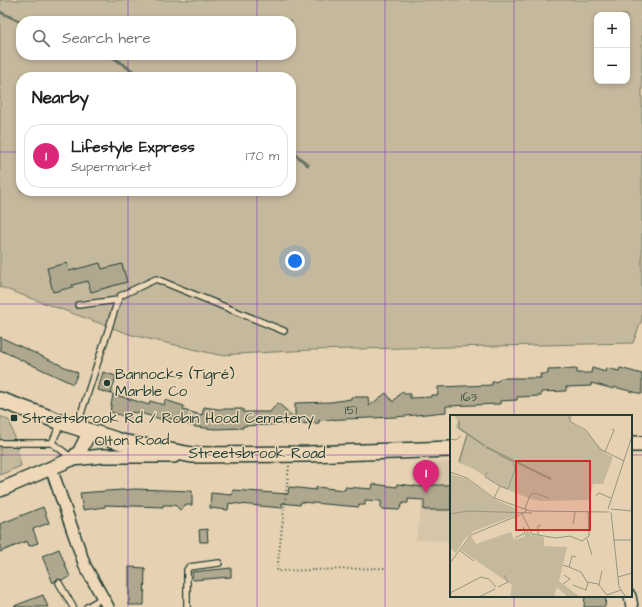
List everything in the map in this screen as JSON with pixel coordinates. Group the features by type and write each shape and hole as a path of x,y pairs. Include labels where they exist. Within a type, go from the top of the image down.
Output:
{"main road":[{"name":"Streetsbrook Road","path":"0,400 122,442 192,455 290,454 450,449"}],"street":[{"name":"Olton Road","path":"0,490 72,458 80,451 83,429"},
{"name":"Olton Road","path":"72,458 103,456 192,455"},
{"path":"51,468 84,566 105,603"},
{"path":"630,597 632,607"}],"lane":[{"path":"83,429 120,296 156,279 284,331"},
{"path":"78,305 118,300"},
{"path":"52,443 61,422"},
{"path":"0,443 52,443 72,458"},
{"path":"187,607 187,570 189,567 219,563"},
{"path":"59,583 73,607"},
{"path":"87,607 105,603"}],"path":[{"path":"290,454 277,571 386,568"}],"shaded area":[{"path":"0,0 642,0 642,319 633,343 311,350 219,355 132,335 0,287"},
{"path":"0,416 10,421 21,466 0,475"},
{"path":"450,462 450,541 416,540 428,463"}],"building":[{"path":"67,263 69,271 100,263 102,269 122,264 127,282 91,292 88,281 72,285 73,287 53,292 47,268"},
{"path":"0,337 78,373 73,384 0,350"},
{"path":"592,368 606,372 607,368 619,371 620,368 642,374 642,394 591,383 591,386 566,387 566,391 541,392 541,396 517,397 517,400 500,401 500,404 446,406 446,412 396,417 319,420 319,423 243,426 243,428 215,429 196,427 168,418 167,421 137,412 132,412 130,418 110,412 113,394 149,405 150,401 164,405 165,400 184,406 183,410 202,415 204,407 218,409 243,409 243,412 270,412 278,403 295,418 295,403 331,402 351,399 351,397 368,397 369,406 386,393 393,402 402,391 404,394 410,394 410,398 431,397 431,395 438,395 438,387 492,385 492,382 498,381 501,378 541,378 540,374 548,374 548,370 577,369 577,373 591,373"},
{"name":"Bannocks (Tigré) Marble Co","path":"103,372 116,376 111,394 98,390"},
{"path":"373,484 397,487 397,484 424,487 424,485 450,485 450,510 424,510 424,500 408,499 408,503 403,503 399,510 381,509 381,501 365,500 365,505 359,505 359,507 301,502 300,505 282,503 282,508 229,503 228,510 210,508 211,493 232,495 233,490 288,494 289,487 316,490 316,487 345,490 345,487 372,489"},
{"path":"135,489 192,491 192,505 186,505 180,510 175,505 163,505 163,507 105,505 105,507 83,510 80,493"},
{"path":"43,507 49,523 33,529 38,543 29,546 27,541 0,552 0,524"},
{"path":"207,529 208,542 200,542 199,530"},
{"path":"59,549 70,577 62,580 57,579 53,583 42,556"},
{"path":"129,567 145,568 144,605 129,605"},
{"path":"231,568 231,577 193,580 192,572"},
{"path":"43,595 48,607 14,607 14,606"},
{"path":"585,597 606,597 605,607 584,607"}],"waterway":[{"path":"0,12 16,20"},
{"path":"117,60 134,72"},
{"path":"296,155 308,165"}],"place":[{"name":"Bannocks (Tigré) Marble Co","path":"107,383"},
{"name":"Streetsbrook Rd / Robin Hood Cemetery","path":"14,418"},
{"name":"Lifestyle Express","path":"426,493"}]}
